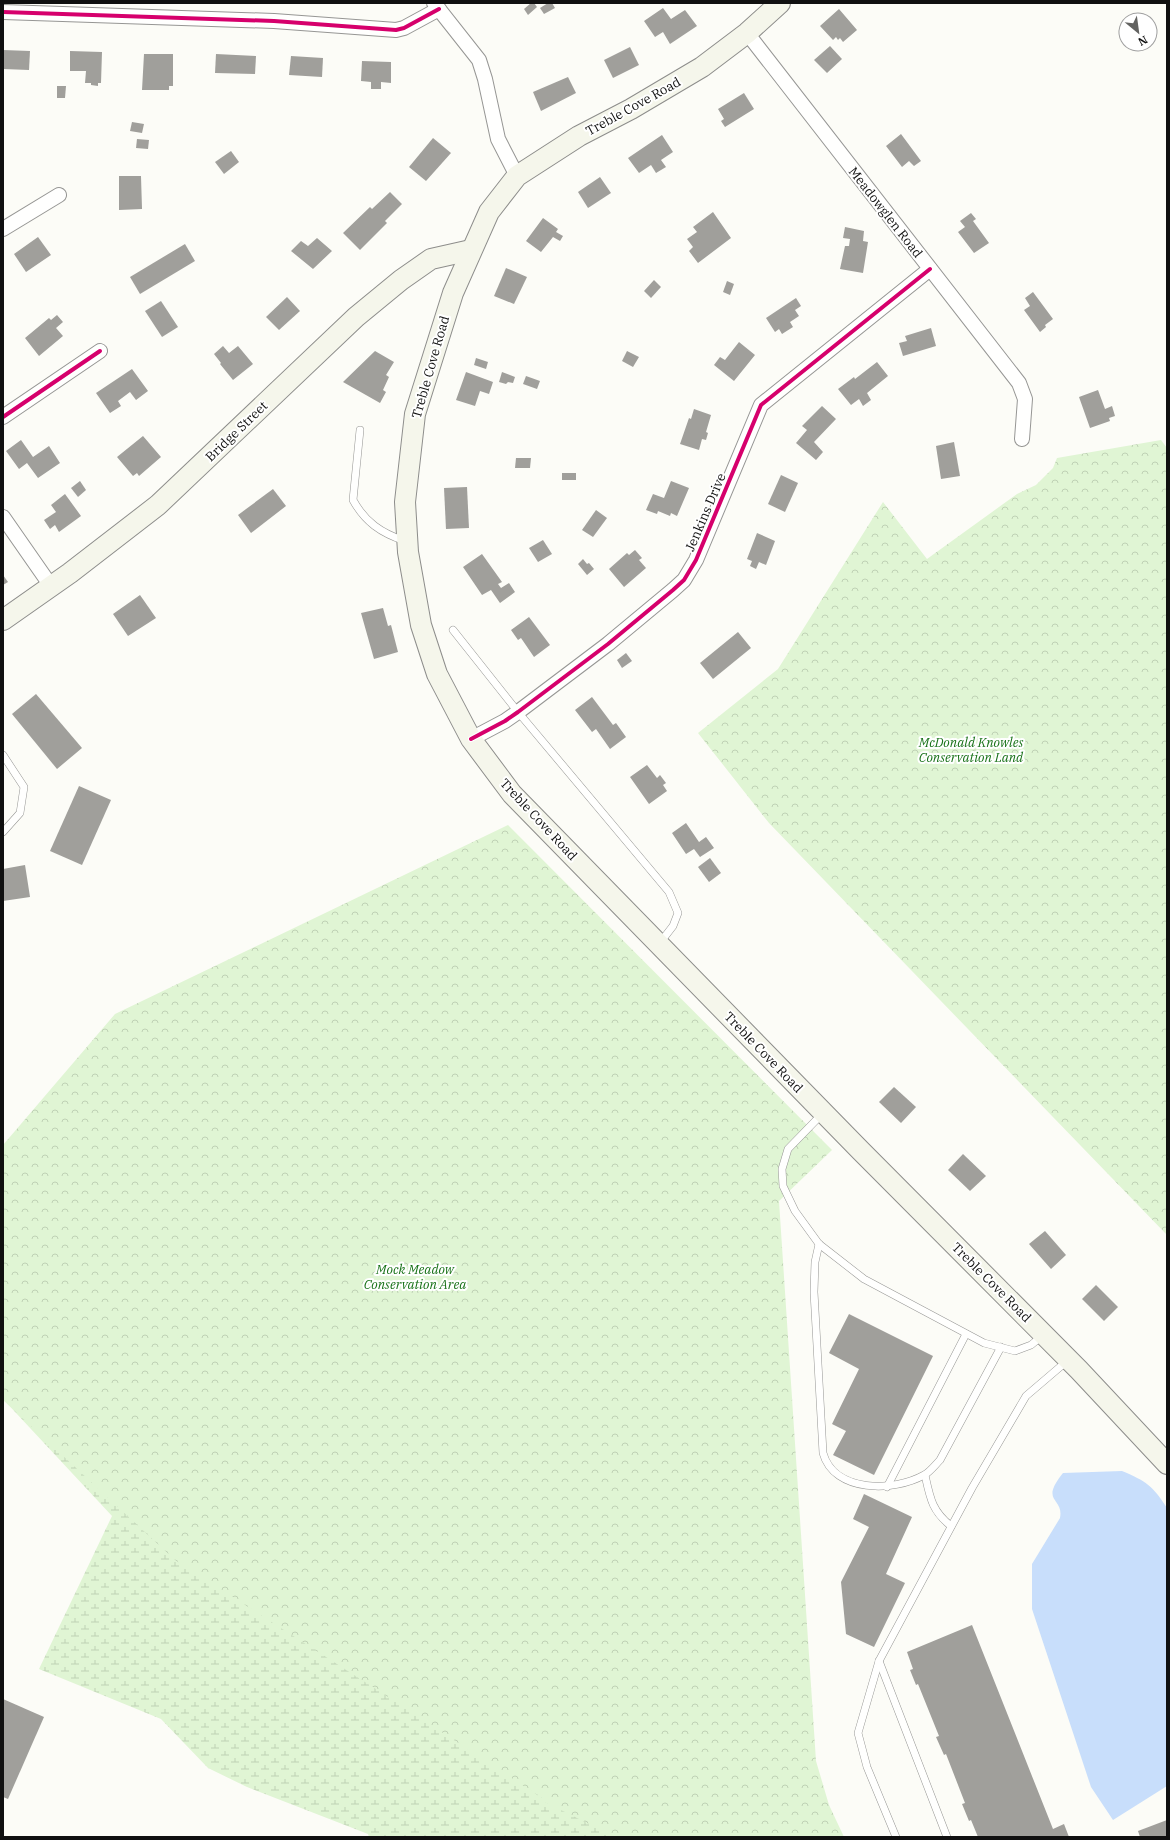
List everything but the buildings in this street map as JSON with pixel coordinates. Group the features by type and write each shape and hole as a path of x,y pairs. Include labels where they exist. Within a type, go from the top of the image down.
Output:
{"main road":[{"name":"Treble Cove Road","path":"780,3 747,33 702,67 631,109 579,136 517,176 489,212 471,250 453,294 415,414 405,502 407,542 421,625 437,674 471,739 512,794 824,1113 1044,1334 1167,1464"},
{"name":"Bridge Street","path":"3,620 70,574 158,505 356,318 401,280 431,259 471,250"}],"street":[{"path":"3,12 274,21 396,30 404,28 436,6 479,60 485,79 498,140 517,176"},
{"name":"Meadowglen Road","path":"747,33 1023,390 1025,399 1022,439"},
{"path":"3,229 58,195"},
{"name":"Jenkins Drive","path":"471,739 505,722 608,644 684,580 696,560 761,405 930,269"},
{"path":"3,417 100,351"},
{"path":"3,518 51,586"}],"lane":[{"path":"360,430 353,500 369,522 388,535 407,542"},
{"path":"453,630 518,712 670,892 678,913 673,926 659,944"},
{"path":"3,832 20,813 24,787 5,761"},
{"path":"824,1113 788,1149 782,1168 783,1186 794,1211 819,1244 864,1279 984,1343 1015,1351 1031,1345 1044,1334"},
{"path":"819,1244 815,1262 814,1292 823,1453 825,1462 833,1470 849,1480 868,1487 887,1487 908,1482 925,1475 940,1460 1001,1347"},
{"path":"887,1487 966,1334"},
{"path":"896,1837 867,1767 858,1732 878,1661 951,1526 1026,1396 1068,1359"},
{"path":"925,1475 929,1496 935,1509 941,1518 951,1526"},
{"path":"878,1661 947,1837"}],"green space":[{"name":"McDonald Knowles Conservation Land","path":"1161,440 1167,448 1167,1235 769,823 698,733 778,669 883,502 927,559 1017,494 1036,485 1053,468 1057,458"},
{"name":"Mock Meadow Conservation Area","path":"508,825 832,1150 779,1201 816,1761 829,1805 844,1837 615,1837 541,1800 542,1798 379,1691 175,1560 3,1400 3,1145 115,1014"},
{"path":"3,1180 811,1837 369,1837 368,1834 247,1787 208,1768 161,1719 39,1669 112,1516 3,1399"}],"water":[{"path":"1122,1471 1143,1481 1153,1489 1167,1508 1167,1786 1113,1820 1091,1787 1032,1609 1032,1564 1060,1518 1059,1506 1054,1499 1053,1490 1063,1473"}],"cycle path":[{"path":"3,12 274,21 396,30 404,28 439,9"},
{"path":"471,739 505,721 518,712 608,644 684,580 696,560 761,405 930,269"},
{"path":"3,417 100,351"}]}
